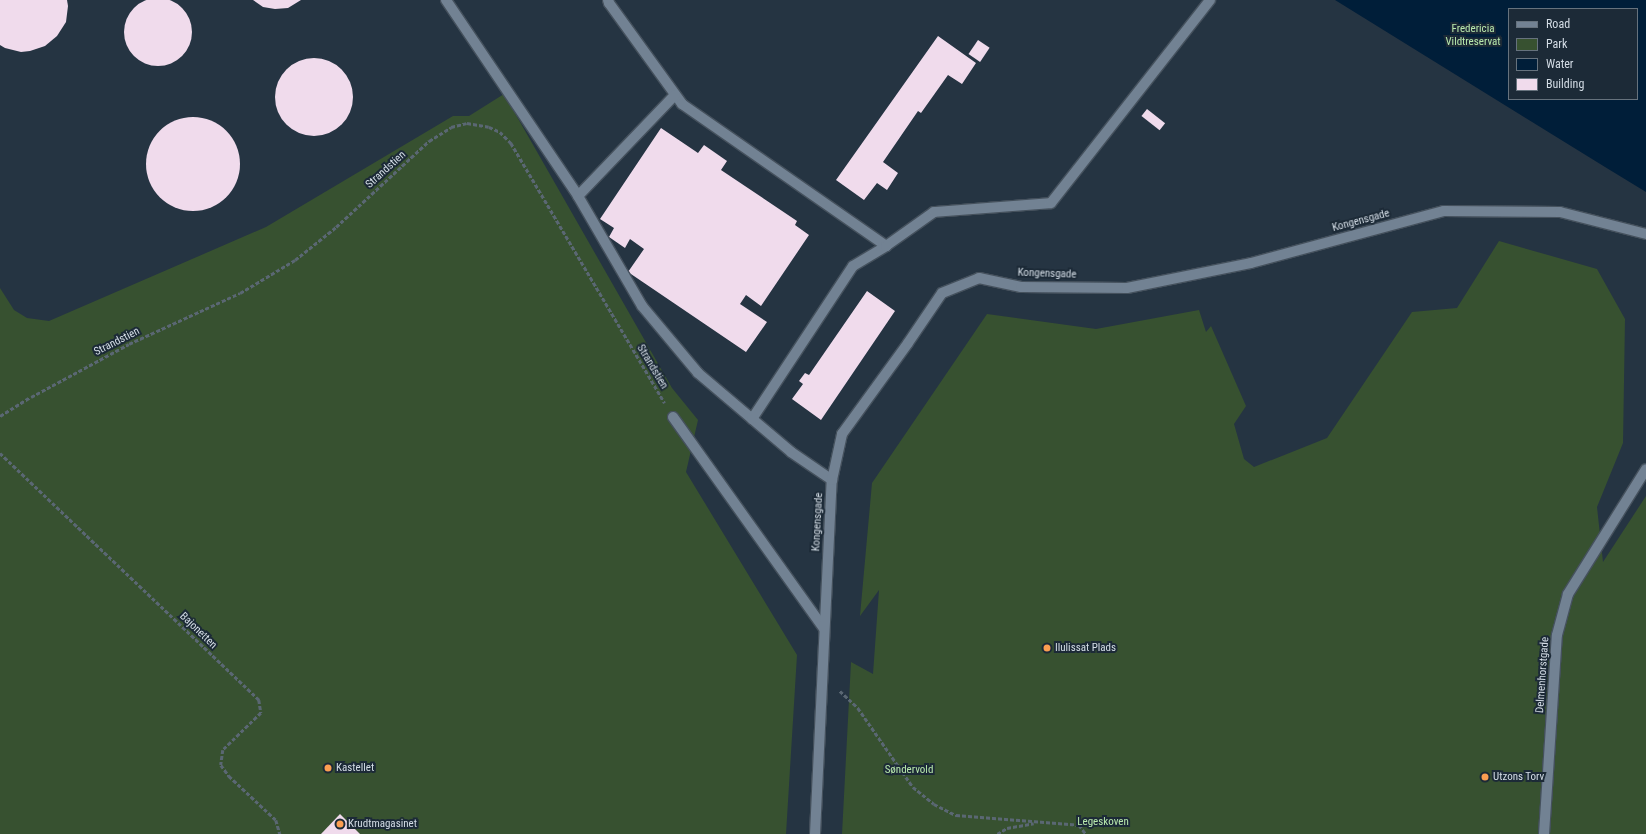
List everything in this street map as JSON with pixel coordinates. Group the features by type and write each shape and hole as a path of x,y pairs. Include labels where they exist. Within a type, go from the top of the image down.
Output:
{"street":[{"path":"446,0 578,196 642,306 698,373 791,452 832,480"},
{"path":"608,0 682,104 886,246"},
{"path":"752,418 853,266 886,246 934,212 1050,203 1210,0"},
{"path":"578,196 675,94"},
{"name":"Kongensgade","path":"816,834 824,629 832,480 842,434 942,293 979,278 1021,287 1127,288 1251,263 1444,211 1560,212 1646,234"},
{"path":"673,417 824,629"},
{"name":"Delmenhorstgade","path":"1544,834 1557,635 1568,594 1646,469"}],"path":[{"name":"Strandstien","path":"0,416 31,397 129,344 240,293 295,260 336,227 430,141 451,127 467,123 489,127 500,132 511,143 673,417"},
{"name":"Bajonetten","path":"0,453 259,700 261,713 224,750 221,765 229,776 276,820 280,834"},
{"path":"822,674 858,708 913,787 934,804 956,815 1079,825 1086,834"},
{"path":"997,834 1007,828 1038,822"}],"green space":[{"path":"504,94 672,388 698,420 686,472 797,655 786,834 0,834 0,288 14,310 27,318 49,321 266,227 453,116 469,116"},
{"path":"1499,241 1597,269 1625,319 1623,443 1597,507 1603,562 1646,496 1646,834 842,834 851,662 873,674 879,590 860,616 872,483 987,314 1096,329 1199,310 1206,332 1211,326 1246,406 1234,424 1244,459 1254,467 1327,438 1412,312 1457,308"}],"water":[{"name":"Fredericia Vildtreservat","path":"1335,0 1646,0 1646,192"}],"building":[{"path":"148,-1 168,-1 177,3 187,13 192,25 192,39 187,51 177,61 165,66 151,66 139,61 129,51 124,39 124,25 129,13 139,3"},
{"path":"0,0 67,0 68,6 66,22 57,36 45,46 30,51 21,52 5,48 0,45"},
{"path":"253,0 301,0 288,8 275,9 263,7"},
{"path":"938,36 976,63 962,84 948,75 921,113 918,111 883,162 898,173 887,190 877,183 864,200 836,180"},
{"path":"978,40 990,48 980,62 968,54"},
{"path":"314,58 329,61 341,70 350,82 353,97 350,112 341,124 329,133 314,136 299,133 287,124 278,112 275,97 278,82 287,70 299,61"},
{"path":"1147,109 1165,123 1160,130 1141,116"},
{"path":"193,117 211,121 226,131 236,146 240,164 236,182 226,197 211,207 193,211 175,207 160,197 150,182 146,164 150,146 160,131 175,121"},
{"path":"661,128 698,153 704,145 727,161 721,170 797,221 795,225 809,235 761,306 746,295 740,304 767,322 746,352 628,272 644,249 630,239 625,248 609,237 614,228 600,219"},
{"path":"867,291 895,311 821,420 792,399 803,384 799,381 805,373 809,375"},
{"name":"Krudtmagasinet","path":"340,814 360,834 321,834"}],"place":[{"name":"Ilulissat Plads","path":"1047,648"},
{"name":"Kastellet","path":"328,768"},
{"name":"Utzons Torv","path":"1485,777"},
{"name":"Krudtmagasinet","path":"340,824"}],"park label":[{"name":"Søndervold","path":"909,770"},
{"name":"Legeskoven","path":"1103,822"}]}
